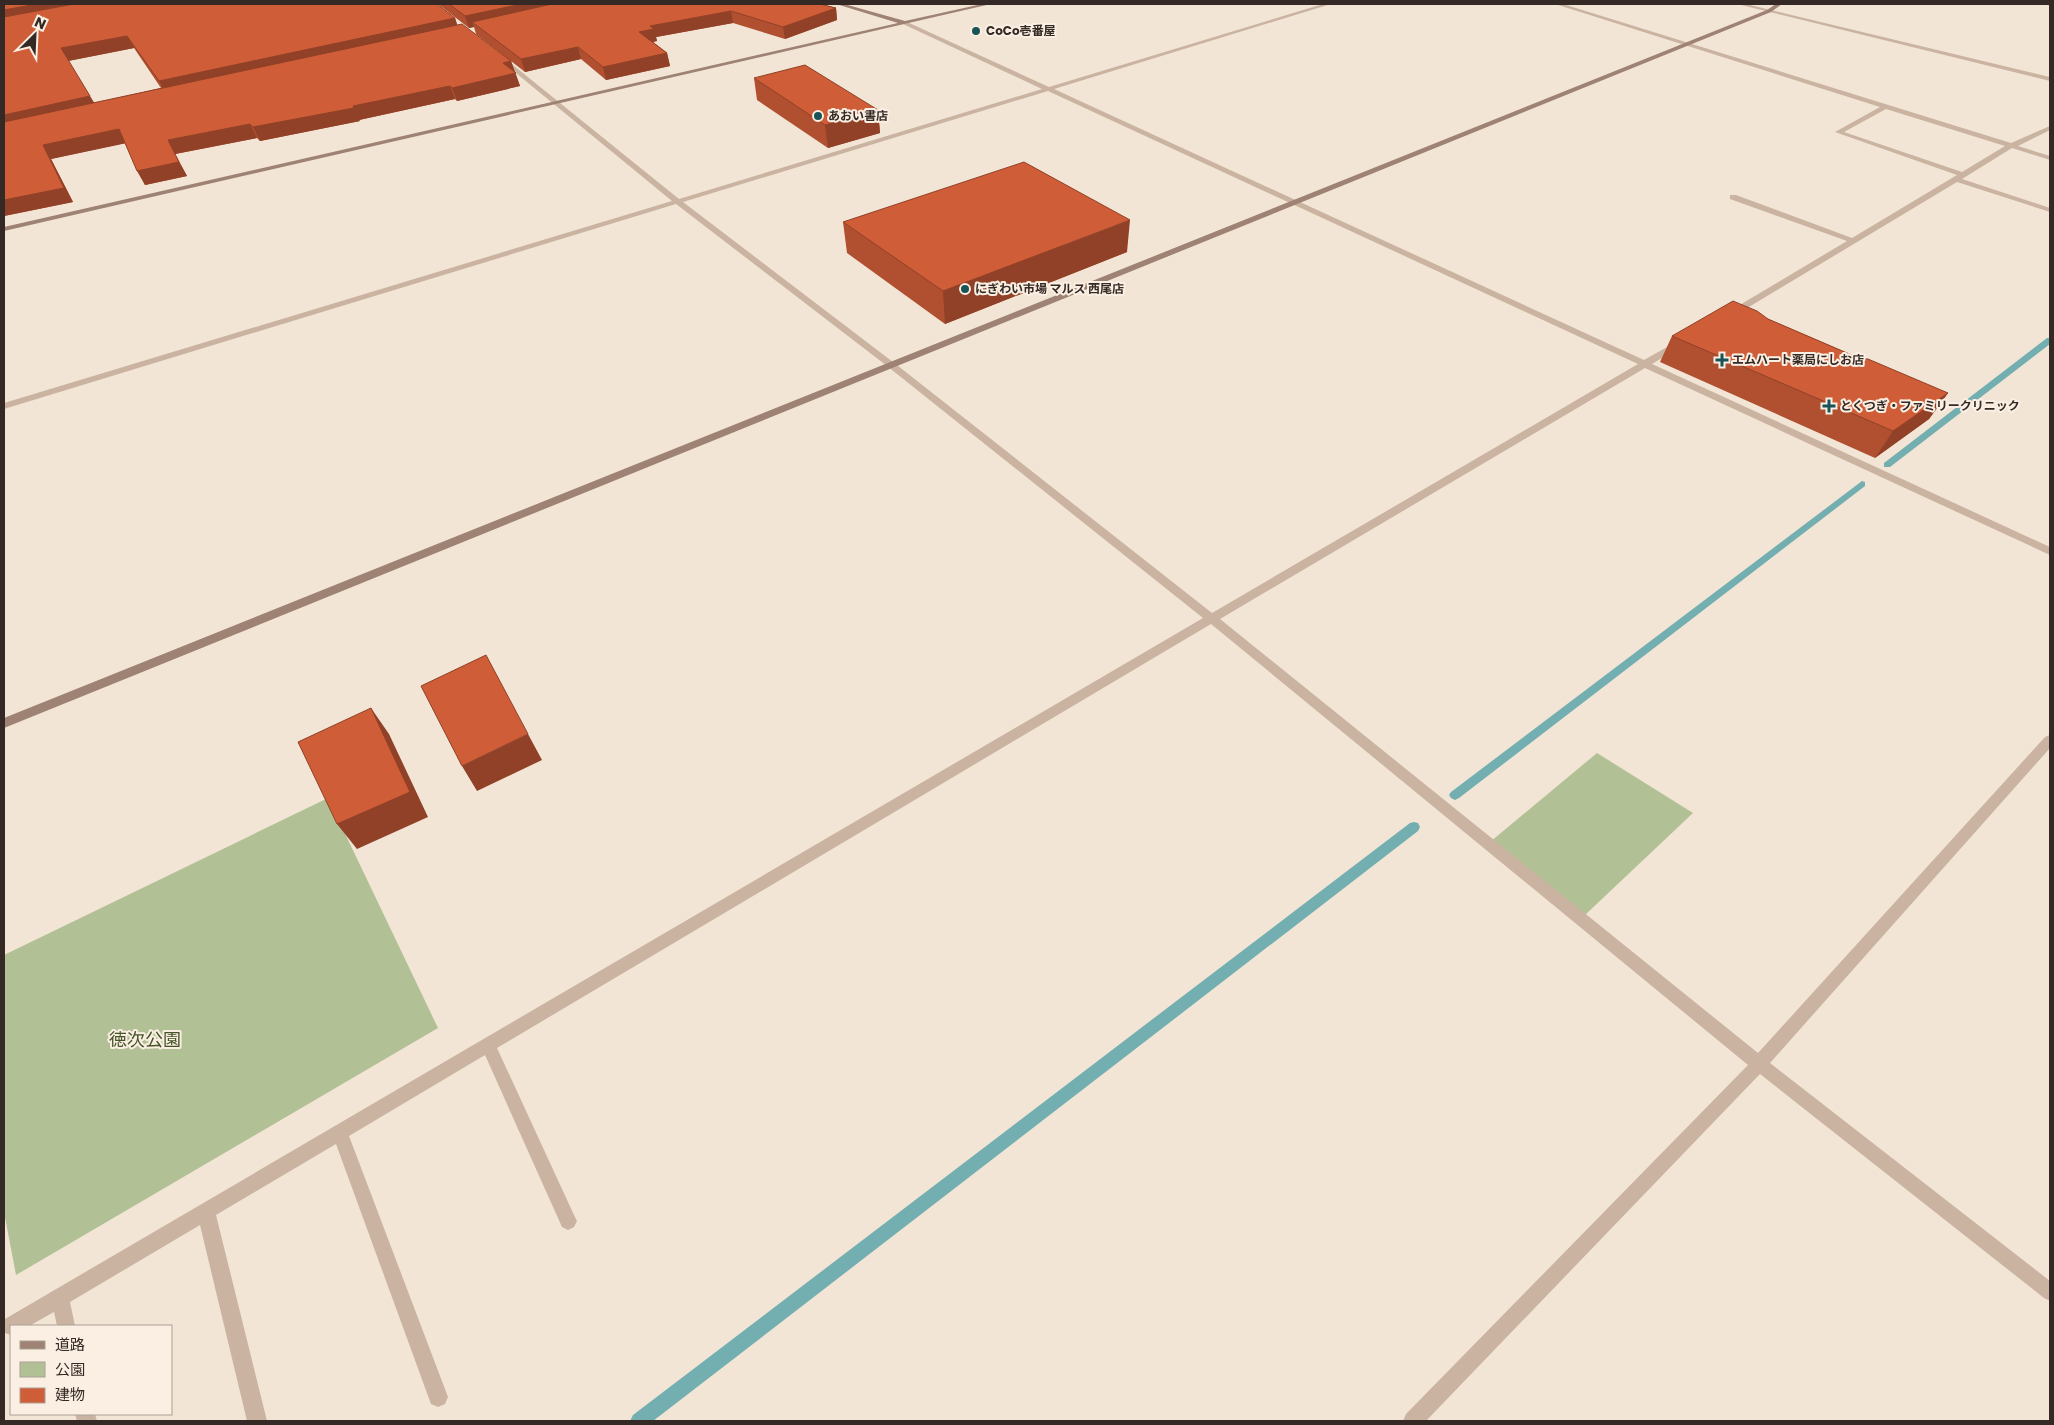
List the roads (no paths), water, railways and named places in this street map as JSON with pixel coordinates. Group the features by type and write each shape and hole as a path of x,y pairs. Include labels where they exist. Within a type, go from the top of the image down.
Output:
{"street":[{"path":"839,4 905,23 1646,363 2050,551"},
{"path":"4,229 988,4"},
{"path":"4,406 1328,4"},
{"path":"1558,4 2050,158"},
{"path":"1740,4 2050,79"},
{"path":"4,723 1769,11 1779,4"},
{"path":"498,55 558,102 678,202 890,364 1211,618 1759,1064 2050,1292"},
{"path":"1886,106 1838,132 2050,210"},
{"path":"1727,320 1852,241 2011,146 2050,128"},
{"path":"1733,197 1852,241"},
{"path":"14,1325 1211,618 1686,340"},
{"path":"1414,1421 1759,1064 2050,740"},
{"path":"488,1045 568,1221"},
{"path":"340,1132 438,1397"},
{"path":"206,1212 257,1421"},
{"path":"60,1298 66,1325"}],"waterway":[{"path":"1887,465 2050,340"},
{"path":"1455,795 1862,484"},
{"path":"639,1421 1414,827"}],"place":[{"name":"CoCo壱番屋","path":"976,31"},
{"name":"あおい書店","path":"818,116"},
{"name":"にぎわい市場 マルス 西尾店","path":"965,289"},
{"name":"エムハート薬局にしお店","path":"1722,360"},
{"name":"とくつぎ・ファミリークリニック","path":"1829,406"}],"park label":[{"name":"徳次公園","path":"145,1040"}]}
